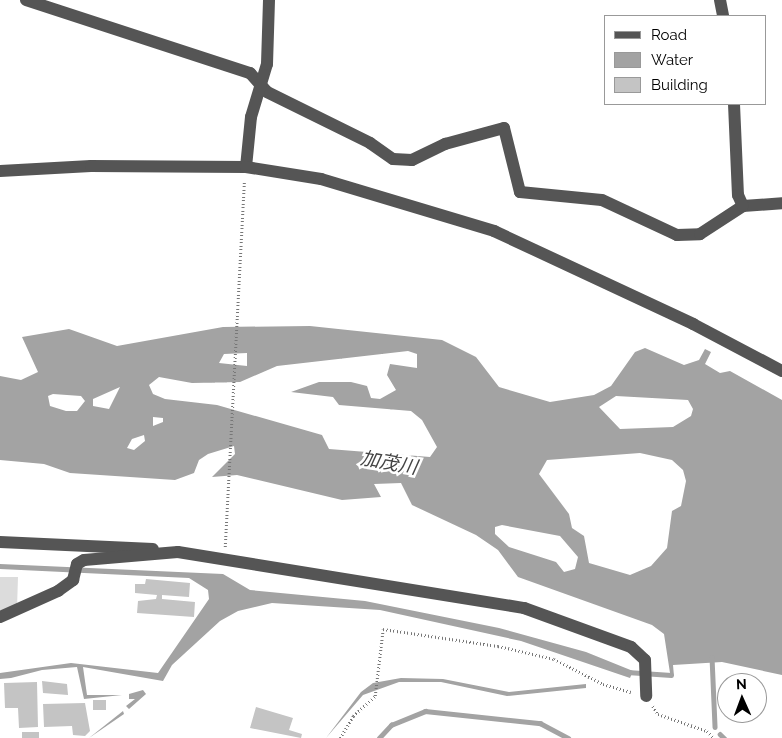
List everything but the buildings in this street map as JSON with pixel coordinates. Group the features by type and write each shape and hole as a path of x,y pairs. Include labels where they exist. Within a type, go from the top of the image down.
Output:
{"street":[{"path":"26,0 250,73 260,80 268,92 402,161 504,128 520,192 602,200 662,231 700,234 743,206 782,204"},
{"path":"245,170 260,80 267,64 269,0"},
{"path":"720,0 722,15"},
{"path":"734,105 738,195 743,206"},
{"path":"0,171 91,166 245,170 321,179 494,231 694,324 782,371"},
{"path":"0,542 134,546 524,608 631,647 645,660 646,696"},
{"path":"0,617 58,591 73,580 77,564 84,560 163,552"}],"path":[{"path":"225,554 245,170"},
{"path":"340,738 353,716 375,696 383,629 545,657 603,684 646,696 658,714 707,730 714,738"}],"shaded area":[{"path":"0,577 18,577 17,608 0,612"}],"water":[{"name":"加茂川","path":"310,326 442,340 476,357 499,387 550,402 594,395 611,386 635,352 645,348 684,365 699,360 705,349 711,352 705,364 720,373 730,371 782,400 782,675 722,662 673,665 674,676 667,677 670,673 664,634 652,625 518,577 498,550 476,535 412,505 401,483 374,484 381,497 342,500 237,475 212,477 235,454 234,446 208,454 199,460 194,473 175,480 70,473 44,464 0,460 0,376 21,380 38,372 22,337 69,329 117,346 223,327","holes":["408,351 417,354 417,368 390,364 387,375 396,390 380,399 371,398 367,386 351,382 319,382 291,392 333,397 339,405 411,411 422,420 437,447 430,457 329,449 322,435 217,405 165,399 153,394 149,385 159,377 192,383 240,382 277,366","247,353 247,366 219,363 224,354","120,387 109,409 93,406 93,399","53,394 81,396 85,401 77,411 66,411 50,406 48,396","616,396 688,400 693,409 691,416 673,427 620,429 599,407","153,417 163,418 163,422 153,426","144,435 145,441 134,450 127,448 132,439","640,453 672,460 683,470 686,481 681,506 672,511 667,548 651,566 630,575 589,563 584,536 572,528 569,514 539,474 547,460","502,525 560,536 578,557 575,569 564,572 556,562 509,547 495,534 495,527"]},
{"path":"0,564 223,574 250,590 365,601 499,628 586,652 633,671 630,678 521,641 380,610 272,603 238,611 220,621 172,665 163,681 83,667 87,695 122,695 84,699 77,667 42,670 0,679 0,673 71,663 158,673 209,599 208,590 189,578 0,569"},
{"path":"401,678 443,679 509,692 586,684 586,688 507,696 441,682 399,682 363,695 326,738 361,692 373,683"},
{"path":"143,690 146,694 129,709 126,706 135,699 129,699 129,694"},
{"path":"123,711 124,714 89,738"}],"waterway":[{"path":"712,657 715,727"},
{"path":"627,672 671,675"},
{"path":"379,738 391,725 425,711 540,723 568,738"},
{"path":"720,734 724,738"}]}
